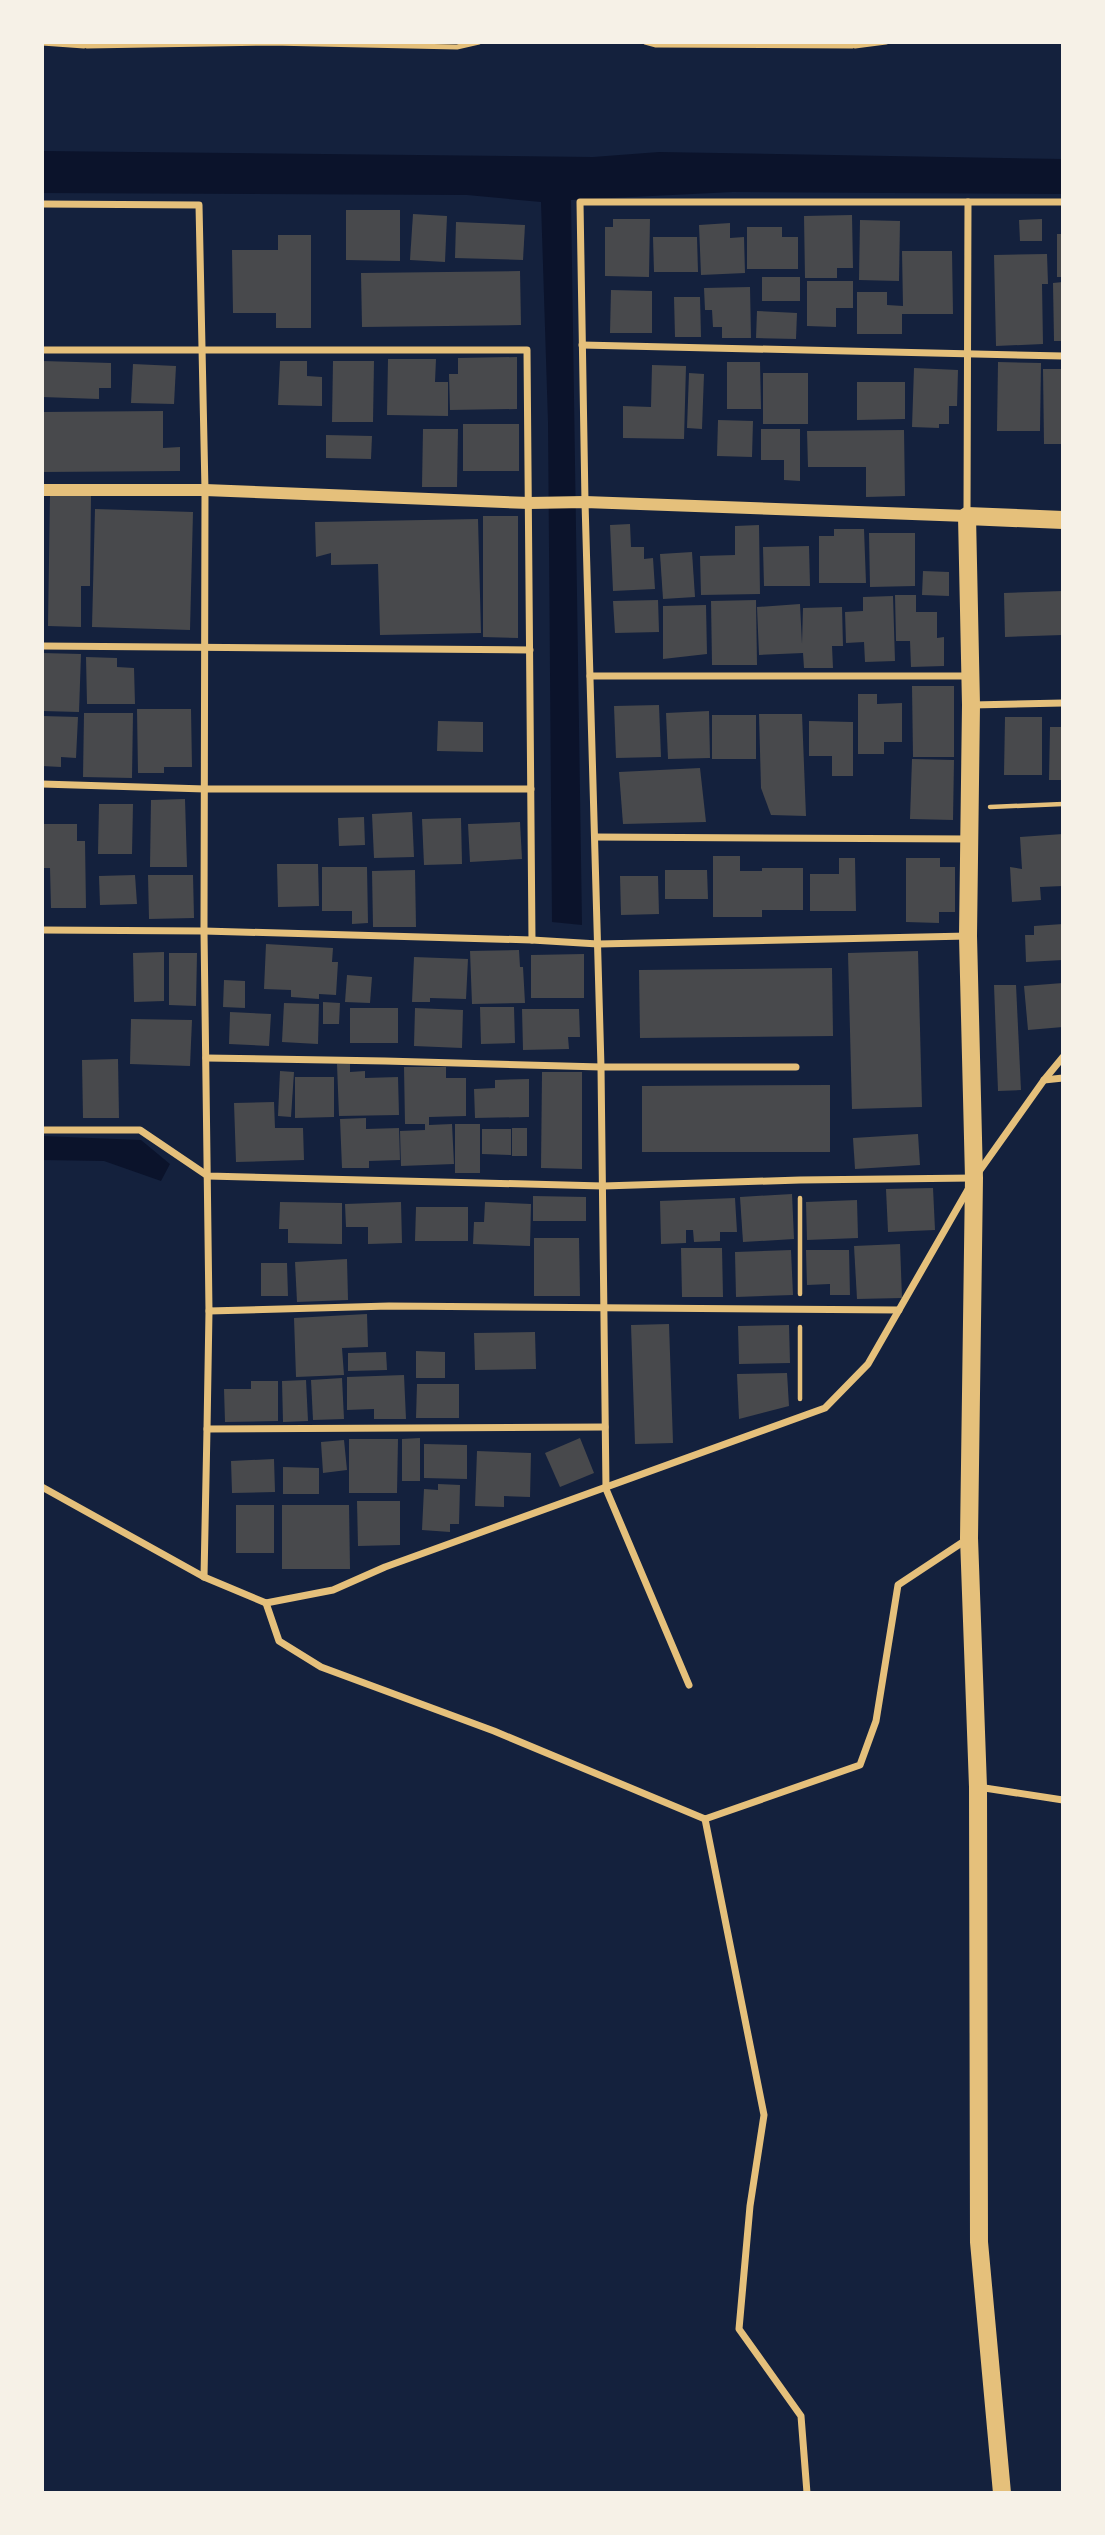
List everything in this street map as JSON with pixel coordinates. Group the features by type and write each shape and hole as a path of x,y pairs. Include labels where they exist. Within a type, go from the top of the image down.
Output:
{"main road":[{"path":"1002,2493 979,2242 978,1787 969,1538 974,1178 968,936 971,705 967,516 1063,520"}],"street":[{"path":"689,1685 606,1489 601,1068 585,502 580,202 1063,202"},
{"path":"42,490 205,490 967,516 968,202"},
{"path":"42,204 199,205 205,490 204,931 209,1311 204,1577"},
{"path":"582,345 1063,356"},
{"path":"42,350 527,350 532,940"},
{"path":"42,646 530,650"},
{"path":"590,676 970,677"},
{"path":"971,705 1063,702"},
{"path":"42,784 205,789 531,789"},
{"path":"595,837 969,839"},
{"path":"42,930 204,931 598,944 968,936"},
{"path":"42,1487 204,1577 266,1603 333,1590 385,1567 825,1408 867,1364 974,1178 1063,1057"},
{"path":"206,1058 385,1060 601,1068 796,1067"},
{"path":"1044,1080 1063,1078"},
{"path":"42,1130 140,1130 208,1177 603,1186 974,1178"},
{"path":"209,1311 389,1306 899,1310"},
{"path":"208,1429 605,1427"},
{"path":"266,1603 279,1641 321,1667 494,1731 705,1819 860,1765 876,1721 898,1585 969,1538"},
{"path":"978,1787 1063,1800"},
{"path":"705,1819 764,2115 750,2206 739,2329 801,2416 807,2493"}],"lane":[{"path":"78,42 87,46"},
{"path":"42,43 87,46 271,43 457,47 479,42"},
{"path":"645,42 656,45 852,47 886,42"},
{"path":"852,47 859,42"}],"path":[{"path":"970,807 1063,804"}],"water":[{"path":"42,151 593,157 659,152 1063,159 1063,194 733,192 571,200 582,925 552,922 548,422 541,202 467,195 42,193"},
{"path":"42,1136 141,1140 170,1164 161,1181 104,1161 42,1160"}],"building":[{"path":"346,210 400,210 400,261 346,260"},
{"path":"413,214 447,216 445,262 410,260"},
{"path":"852,215 853,268 837,268 837,278 805,278 804,216"},
{"path":"613,219 650,219 649,277 605,276 605,227 613,227"},
{"path":"1042,219 1042,241 1020,241 1019,220"},
{"path":"860,220 900,221 899,281 859,280"},
{"path":"456,222 525,225 523,260 455,258"},
{"path":"730,223 730,238 744,237 745,273 701,275 699,225"},
{"path":"747,227 782,227 782,237 798,237 798,269 747,269"},
{"path":"1057,234 1063,234 1063,277 1057,277"},
{"path":"278,235 311,235 311,328 276,328 276,313 233,313 232,250 278,250"},
{"path":"653,237 697,237 698,272 654,272"},
{"path":"902,251 952,251 953,314 902,314 902,334 857,334 857,292 887,292 887,305 903,306"},
{"path":"1047,254 1048,284 1042,284 1043,344 996,346 994,255"},
{"path":"520,271 521,325 362,327 361,273"},
{"path":"762,277 800,277 800,301 762,301"},
{"path":"807,281 853,281 853,308 836,308 836,327 807,326"},
{"path":"1063,282 1063,341 1054,341 1053,283"},
{"path":"750,287 751,338 722,338 722,327 713,327 712,310 705,310 704,288"},
{"path":"611,290 652,291 652,333 610,333"},
{"path":"674,297 700,297 701,337 675,337"},
{"path":"757,311 797,313 796,339 756,338"},
{"path":"517,357 517,409 450,410 449,374 458,374 458,358"},
{"path":"388,359 436,359 435,382 448,382 448,416 387,415"},
{"path":"42,361 111,363 111,388 99,388 99,399 42,397"},
{"path":"280,361 307,361 307,376 322,377 322,406 278,405"},
{"path":"333,361 374,361 373,422 332,422"},
{"path":"727,362 760,362 761,409 727,409"},
{"path":"998,362 1041,363 1040,431 997,431"},
{"path":"133,364 176,366 174,404 131,403"},
{"path":"652,365 686,366 684,439 623,438 623,406 651,407"},
{"path":"914,368 958,370 957,406 949,406 949,424 939,424 939,428 912,427"},
{"path":"1043,369 1063,369 1063,444 1044,444"},
{"path":"689,373 704,374 702,429 687,428"},
{"path":"763,373 808,373 808,424 763,424"},
{"path":"857,382 905,382 905,419 857,420"},
{"path":"163,411 163,448 180,447 180,471 42,472 42,412"},
{"path":"718,420 753,421 752,457 717,456"},
{"path":"463,424 519,424 519,471 463,471"},
{"path":"423,429 458,429 457,487 422,487"},
{"path":"761,429 800,429 800,481 784,480 784,460 761,460"},
{"path":"904,430 905,496 866,497 866,467 808,467 807,431"},
{"path":"326,435 372,436 371,459 326,458"},
{"path":"50,495 91,496 90,586 81,586 81,627 48,626"},
{"path":"95,509 193,512 190,630 92,627"},
{"path":"483,516 518,516 518,638 483,637"},
{"path":"478,519 481,633 380,635 378,564 331,565 331,553 316,557 315,522"},
{"path":"630,524 631,547 644,547 644,559 653,558 655,589 613,591 610,525"},
{"path":"759,525 760,594 701,595 700,556 735,555 735,526"},
{"path":"834,529 864,529 866,583 819,583 819,536 834,536"},
{"path":"869,533 915,533 915,586 870,587"},
{"path":"809,546 810,586 764,586 763,547"},
{"path":"692,552 695,597 663,599 660,554"},
{"path":"923,571 949,572 949,596 922,595"},
{"path":"1063,591 1063,635 1005,637 1004,593"},
{"path":"895,595 916,595 916,612 937,612 937,638 944,637 944,666 911,667 910,641 896,641"},
{"path":"893,596 895,661 865,662 864,642 846,643 845,612 863,611 863,597"},
{"path":"658,600 659,632 615,633 613,601"},
{"path":"756,600 757,665 712,665 711,601"},
{"path":"800,604 802,644 803,608 842,607 843,646 832,646 833,668 804,668 803,653 759,655 757,607"},
{"path":"706,605 707,654 663,659 663,606"},
{"path":"42,653 81,654 79,712 42,711"},
{"path":"86,657 117,658 117,667 134,668 135,704 87,704"},
{"path":"912,686 954,686 954,757 913,757"},
{"path":"858,694 877,694 877,704 902,703 902,742 884,742 884,754 858,754"},
{"path":"659,705 661,757 616,758 614,706"},
{"path":"137,709 191,709 192,767 164,767 164,773 138,773"},
{"path":"709,711 710,758 668,759 666,713"},
{"path":"84,713 133,713 132,778 83,777"},
{"path":"759,714 802,714 806,816 771,815 761,788"},
{"path":"712,715 756,715 756,759 712,759"},
{"path":"42,716 78,717 76,758 61,757 61,767 42,766"},
{"path":"1005,717 1042,717 1042,775 1004,775"},
{"path":"438,721 483,722 483,752 437,751"},
{"path":"809,721 853,722 853,776 832,776 832,756 809,756"},
{"path":"1050,727 1063,727 1063,780 1049,780"},
{"path":"912,759 954,760 953,820 910,819"},
{"path":"700,768 706,822 623,824 619,772"},
{"path":"185,799 187,867 150,867 151,800"},
{"path":"99,804 133,804 132,854 98,854"},
{"path":"412,812 414,857 374,858 372,814"},
{"path":"364,817 365,845 339,846 338,818"},
{"path":"461,818 462,864 424,865 422,819"},
{"path":"520,822 522,859 470,862 468,824"},
{"path":"42,824 77,824 77,841 85,841 86,908 51,908 50,868 42,868"},
{"path":"1063,834 1063,886 1040,887 1041,900 1012,902 1010,867 1022,869 1020,837"},
{"path":"713,856 740,856 740,871 803,868 803,910 762,910 762,917 713,917"},
{"path":"839,858 855,858 856,911 810,911 810,874 839,874"},
{"path":"906,858 940,858 940,867 955,867 955,912 939,912 939,923 906,922"},
{"path":"277,864 318,864 319,906 278,907"},
{"path":"322,867 367,867 368,923 352,924 352,911 322,911"},
{"path":"415,870 416,927 373,927 372,871"},
{"path":"665,870 707,870 708,899 665,899"},
{"path":"135,875 137,904 100,905 99,876"},
{"path":"148,875 193,875 194,918 149,919"},
{"path":"620,876 658,876 659,914 621,915"},
{"path":"1063,924 1063,960 1026,962 1025,935 1034,935 1034,926"},
{"path":"266,944 333,948 332,962 338,962 336,995 319,994 319,999 291,997 291,990 264,989"},
{"path":"519,950 525,1003 472,1004 470,951"},
{"path":"918,951 922,1107 852,1109 848,953"},
{"path":"164,952 164,1001 134,1002 133,953"},
{"path":"169,953 197,953 196,1006 169,1005"},
{"path":"584,954 584,998 531,998 531,955"},
{"path":"414,957 468,959 466,999 430,998 430,1002 412,1002"},
{"path":"832,968 833,1036 640,1038 639,970"},
{"path":"347,975 372,977 370,1003 345,1002"},
{"path":"224,980 245,981 245,1008 223,1007"},
{"path":"1063,983 1063,1027 1028,1030 1024,986"},
{"path":"994,985 1016,985 1021,1090 998,1091"},
{"path":"323,1002 340,1003 339,1024 323,1024"},
{"path":"284,1003 319,1004 318,1044 282,1042"},
{"path":"480,1007 514,1007 515,1043 481,1044"},
{"path":"350,1008 398,1008 398,1043 350,1043"},
{"path":"415,1008 463,1010 462,1048 414,1046"},
{"path":"522,1009 579,1009 580,1037 568,1037 569,1049 523,1050"},
{"path":"230,1012 271,1014 269,1046 229,1044"},
{"path":"131,1019 192,1020 190,1066 130,1064"},
{"path":"118,1059 119,1118 83,1118 82,1060"},
{"path":"337,1064 350,1064 350,1072 365,1071 365,1078 398,1077 399,1115 339,1116"},
{"path":"404,1067 446,1067 446,1078 466,1078 466,1116 429,1117 429,1125 452,1124 454,1164 401,1166 400,1131 425,1130 425,1124 405,1124"},
{"path":"280,1071 294,1072 291,1117 278,1116"},
{"path":"542,1072 582,1072 582,1169 541,1168"},
{"path":"295,1077 334,1077 334,1117 295,1118"},
{"path":"529,1079 529,1117 475,1118 474,1089 495,1088 495,1080"},
{"path":"830,1085 830,1152 642,1152 642,1086"},
{"path":"274,1102 275,1128 303,1128 304,1160 236,1162 234,1103"},
{"path":"366,1118 366,1129 399,1128 400,1160 369,1161 369,1168 342,1168 340,1119"},
{"path":"455,1124 480,1124 480,1173 455,1173"},
{"path":"512,1128 527,1128 527,1156 512,1156"},
{"path":"482,1129 511,1129 511,1155 482,1154"},
{"path":"918,1134 920,1165 855,1169 853,1138"},
{"path":"933,1188 935,1230 888,1232 886,1189"},
{"path":"792,1194 794,1239 743,1242 740,1197"},
{"path":"533,1196 586,1197 586,1221 533,1221"},
{"path":"735,1198 737,1232 720,1232 720,1241 694,1242 693,1230 686,1230 686,1243 661,1244 660,1201"},
{"path":"857,1200 858,1238 807,1240 806,1202"},
{"path":"280,1202 342,1203 342,1244 288,1243 288,1229 279,1229"},
{"path":"401,1202 402,1243 368,1244 368,1227 346,1227 345,1204"},
{"path":"485,1202 531,1204 530,1246 473,1244 474,1222 484,1222"},
{"path":"416,1207 468,1207 468,1241 415,1241"},
{"path":"534,1238 579,1238 580,1296 534,1296"},
{"path":"900,1244 902,1298 857,1299 854,1246"},
{"path":"681,1248 722,1248 723,1297 682,1297"},
{"path":"791,1250 793,1295 736,1297 735,1252"},
{"path":"806,1250 849,1250 850,1295 830,1295 830,1284 807,1285"},
{"path":"347,1259 348,1300 297,1302 295,1262"},
{"path":"261,1263 287,1263 288,1296 261,1296"},
{"path":"367,1314 368,1347 342,1348 344,1375 296,1377 294,1318"},
{"path":"669,1324 673,1443 635,1444 631,1325"},
{"path":"789,1325 790,1363 739,1364 738,1326"},
{"path":"535,1332 536,1369 475,1370 474,1333"},
{"path":"416,1351 445,1352 445,1378 416,1378"},
{"path":"386,1352 387,1370 348,1371 348,1353"},
{"path":"787,1373 789,1406 739,1419 737,1374"},
{"path":"404,1375 406,1419 374,1419 374,1409 347,1410 347,1377"},
{"path":"342,1378 344,1419 313,1420 311,1380"},
{"path":"306,1380 308,1421 283,1422 282,1381"},
{"path":"251,1381 278,1381 278,1421 225,1422 224,1389 251,1389"},
{"path":"417,1384 459,1384 459,1418 416,1418"},
{"path":"420,1438 420,1481 402,1481 402,1439"},
{"path":"580,1438 594,1473 560,1487 545,1453"},
{"path":"349,1439 398,1439 397,1493 349,1493"},
{"path":"344,1440 347,1470 323,1473 321,1442"},
{"path":"424,1444 467,1445 467,1479 424,1478"},
{"path":"477,1451 531,1453 530,1497 504,1496 504,1507 475,1506"},
{"path":"274,1459 275,1492 232,1493 231,1461"},
{"path":"283,1467 319,1468 319,1494 283,1494"},
{"path":"438,1484 460,1485 459,1524 450,1524 450,1532 422,1530 424,1489 438,1490"},
{"path":"357,1501 400,1501 400,1545 358,1546"},
{"path":"236,1505 274,1505 274,1553 236,1553"},
{"path":"282,1505 349,1505 350,1569 282,1569"}]}
